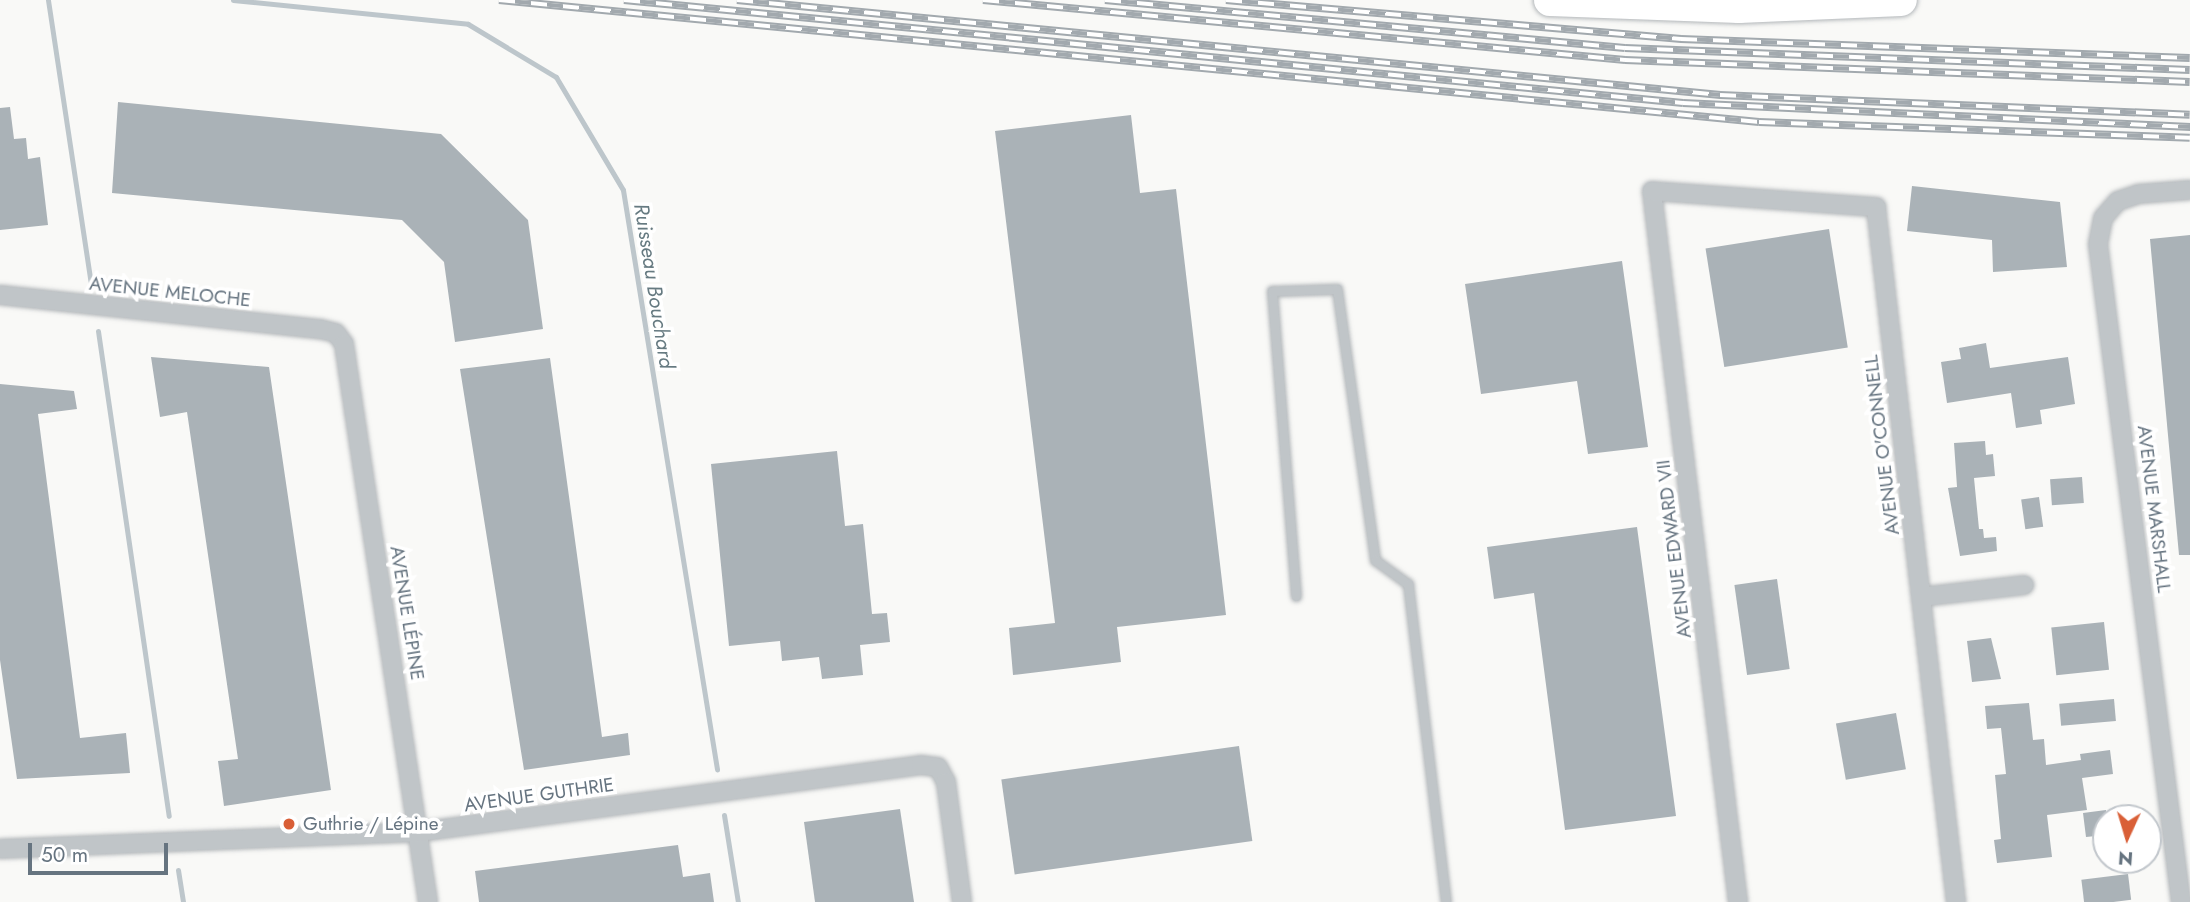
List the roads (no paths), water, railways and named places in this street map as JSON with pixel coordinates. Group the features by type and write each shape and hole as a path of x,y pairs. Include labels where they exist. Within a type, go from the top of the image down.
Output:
{"highway":[{"path":"1550,0 1727,7 1901,0"}],"street":[{"name":"AVENUE MARSHALL","path":"2181,902 2098,244 2103,218 2118,201 2138,194 2190,190"},
{"name":"AVENUE O'CONNELL","path":"1651,191 1876,207 1956,902"},
{"name":"AVENUE EDWARD VII","path":"1651,191 1738,902"},
{"name":"AVENUE MELOCHE","path":"0,295 336,333"},
{"name":"AVENUE LÉPINE","path":"336,333 344,344 428,902"},
{"path":"1921,597 2024,585"},
{"name":"AVENUE GUTHRIE","path":"0,849 419,832 921,765 938,767 946,782 962,902"}],"lane":[{"path":"1296,596 1272,291 1337,289 1375,560 1408,584 1446,902"}],"waterway":[{"path":"48,0 91,284"},
{"name":"Ruisseau Bouchard","path":"233,0 468,24 556,77 623,190 717,769"},
{"path":"98,331 169,816"},
{"name":"Ruisseau Bouchard","path":"724,815 738,902"},
{"path":"178,870 183,902"}],"railway":[{"path":"499,0 1759,122 2190,138"},
{"path":"624,0 1683,103 2190,127"},
{"path":"737,0 1720,95 2190,115"},
{"path":"983,0 1625,60 2190,82"},
{"path":"1105,0 1625,48 2190,70"},
{"path":"1226,0 1681,39 2190,58"}],"place":[{"name":"Guthrie / Lépine","path":"289,824"}]}
